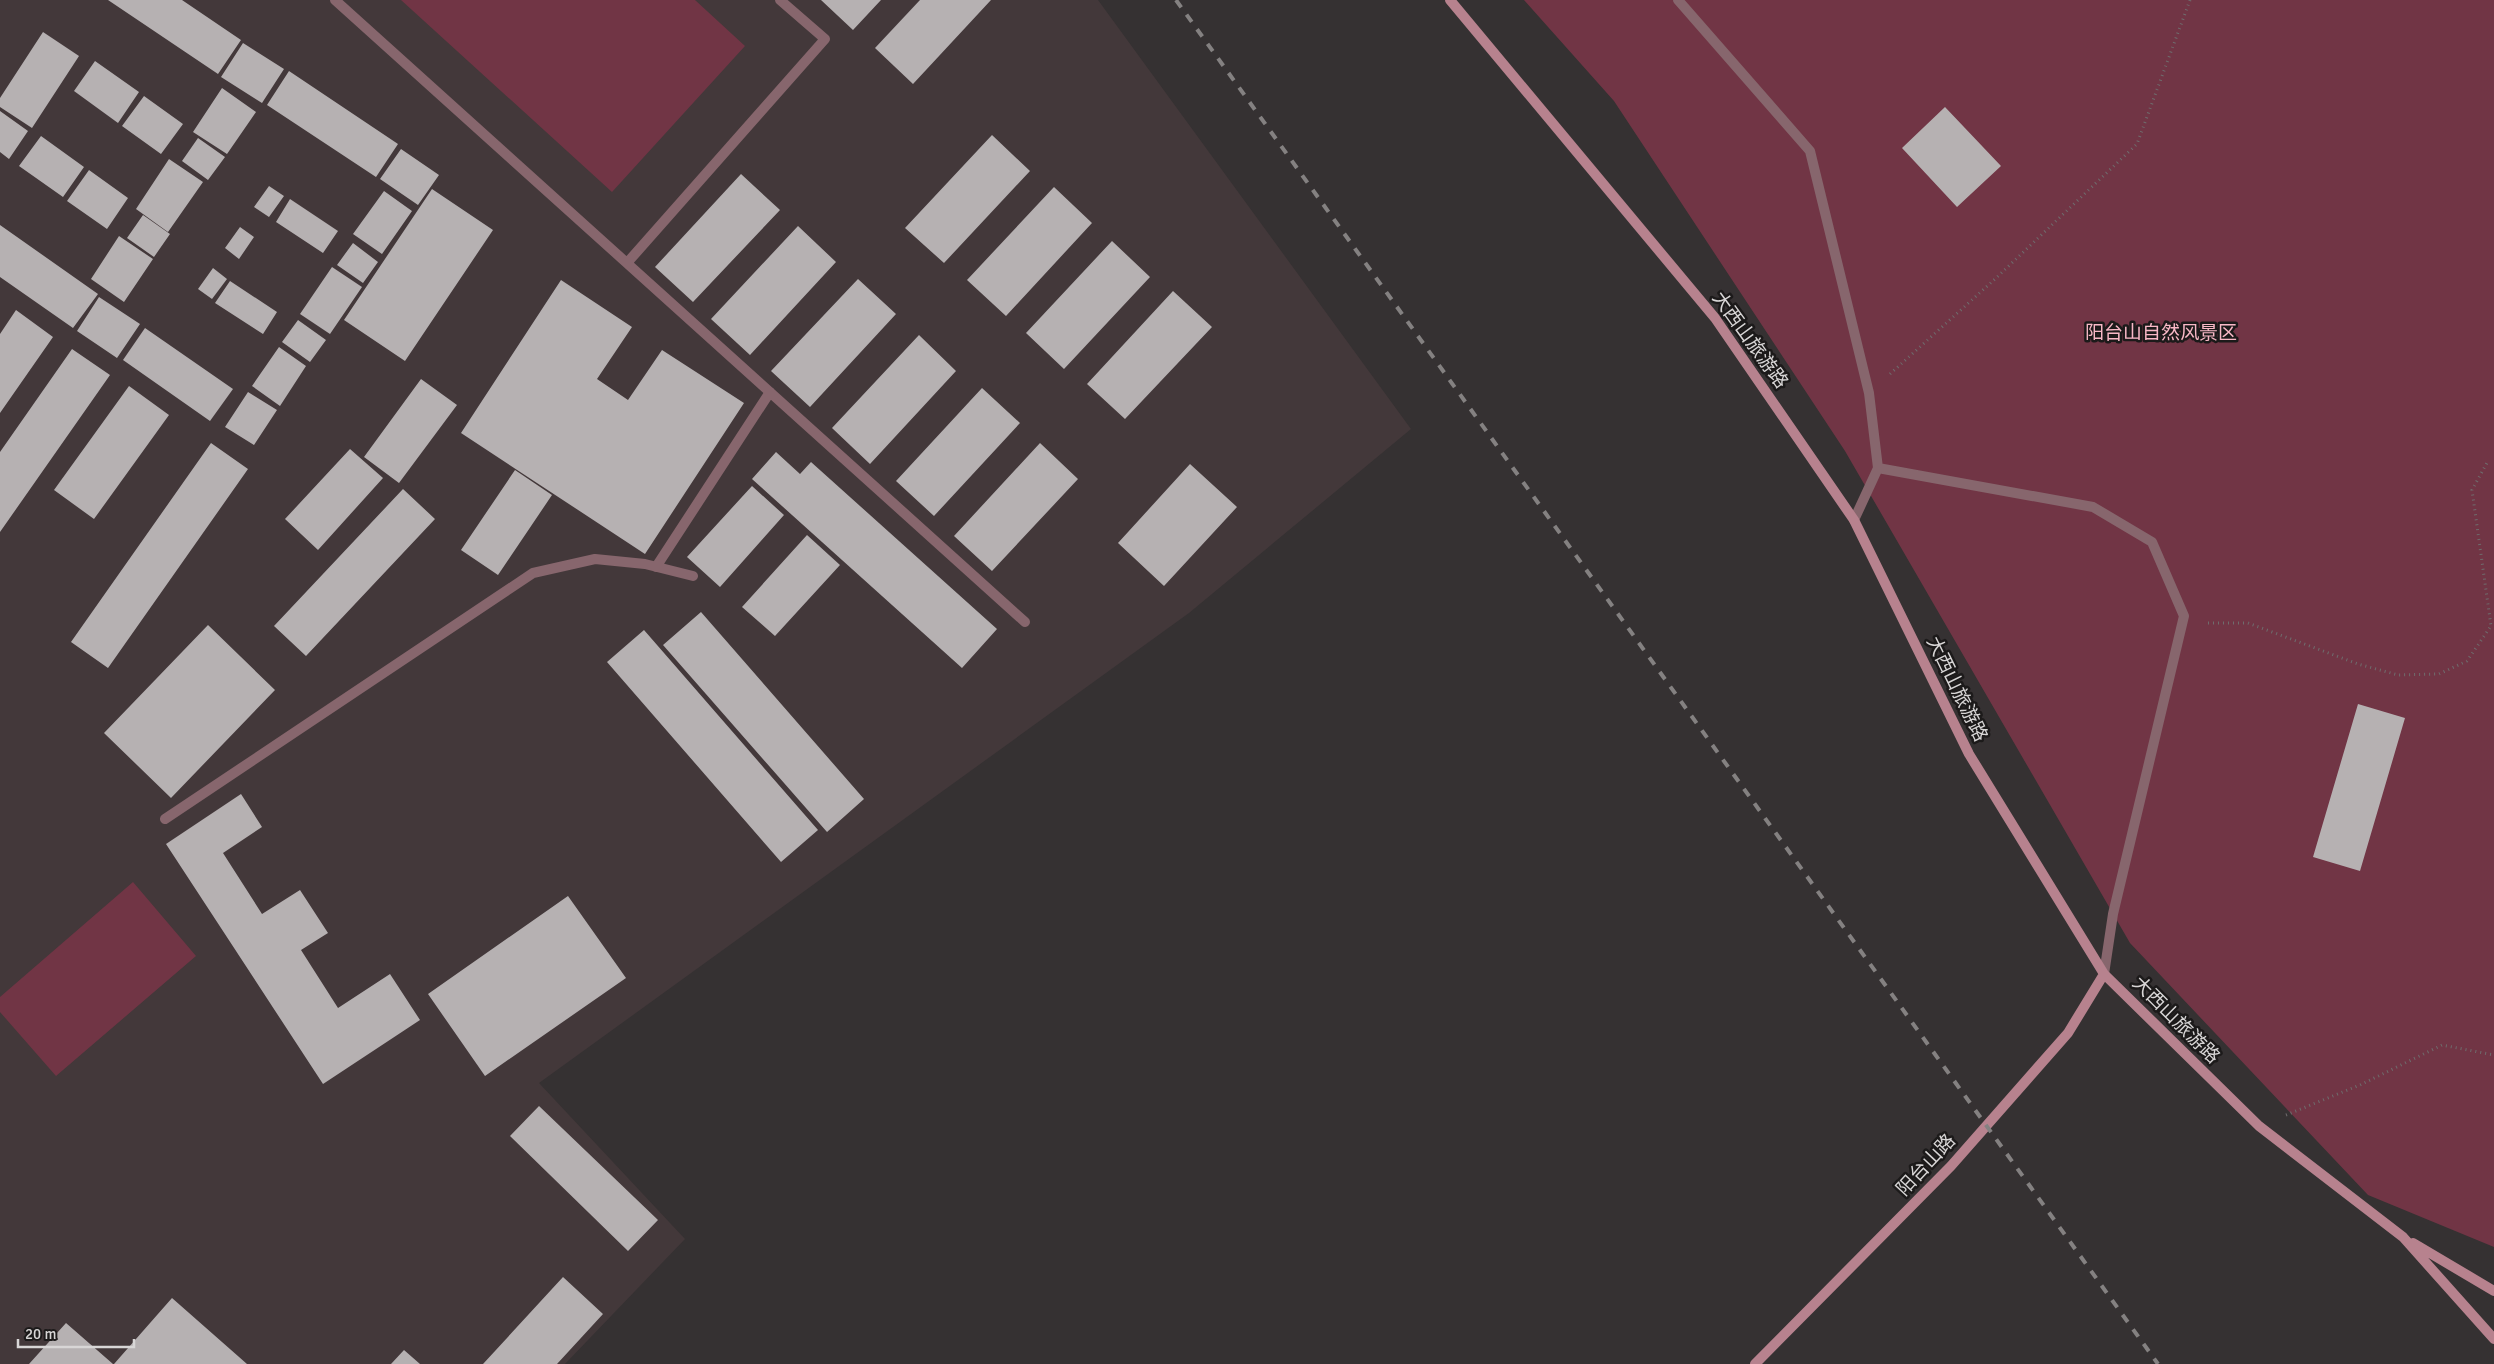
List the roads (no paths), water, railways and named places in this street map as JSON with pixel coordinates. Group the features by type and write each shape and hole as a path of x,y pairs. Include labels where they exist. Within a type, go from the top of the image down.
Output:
{"street":[{"name":"大西山旅游路","path":"1450,0 1715,318 1854,520 1969,754 2104,974 2259,1126 2403,1237 2494,1339"},
{"name":"阳台山路","path":"1755,1364 1951,1166 2068,1033 2104,974"},
{"path":"2403,1237 2494,1291"}],"lane":[{"path":"335,0 1025,622"},
{"path":"627,263 825,39 780,0"},
{"path":"1678,0 1810,151 1869,393 1878,468 1854,520"},
{"path":"656,567 770,392"},
{"path":"1878,468 2093,507 2152,542 2184,616 2113,914 2104,974"},
{"path":"165,819 533,573 595,559 656,567 693,576"}],"railway":[{"path":"1176,0 2158,1364"}],"park label":[{"name":"阳台山自然风景区","path":"2161,333"}]}
